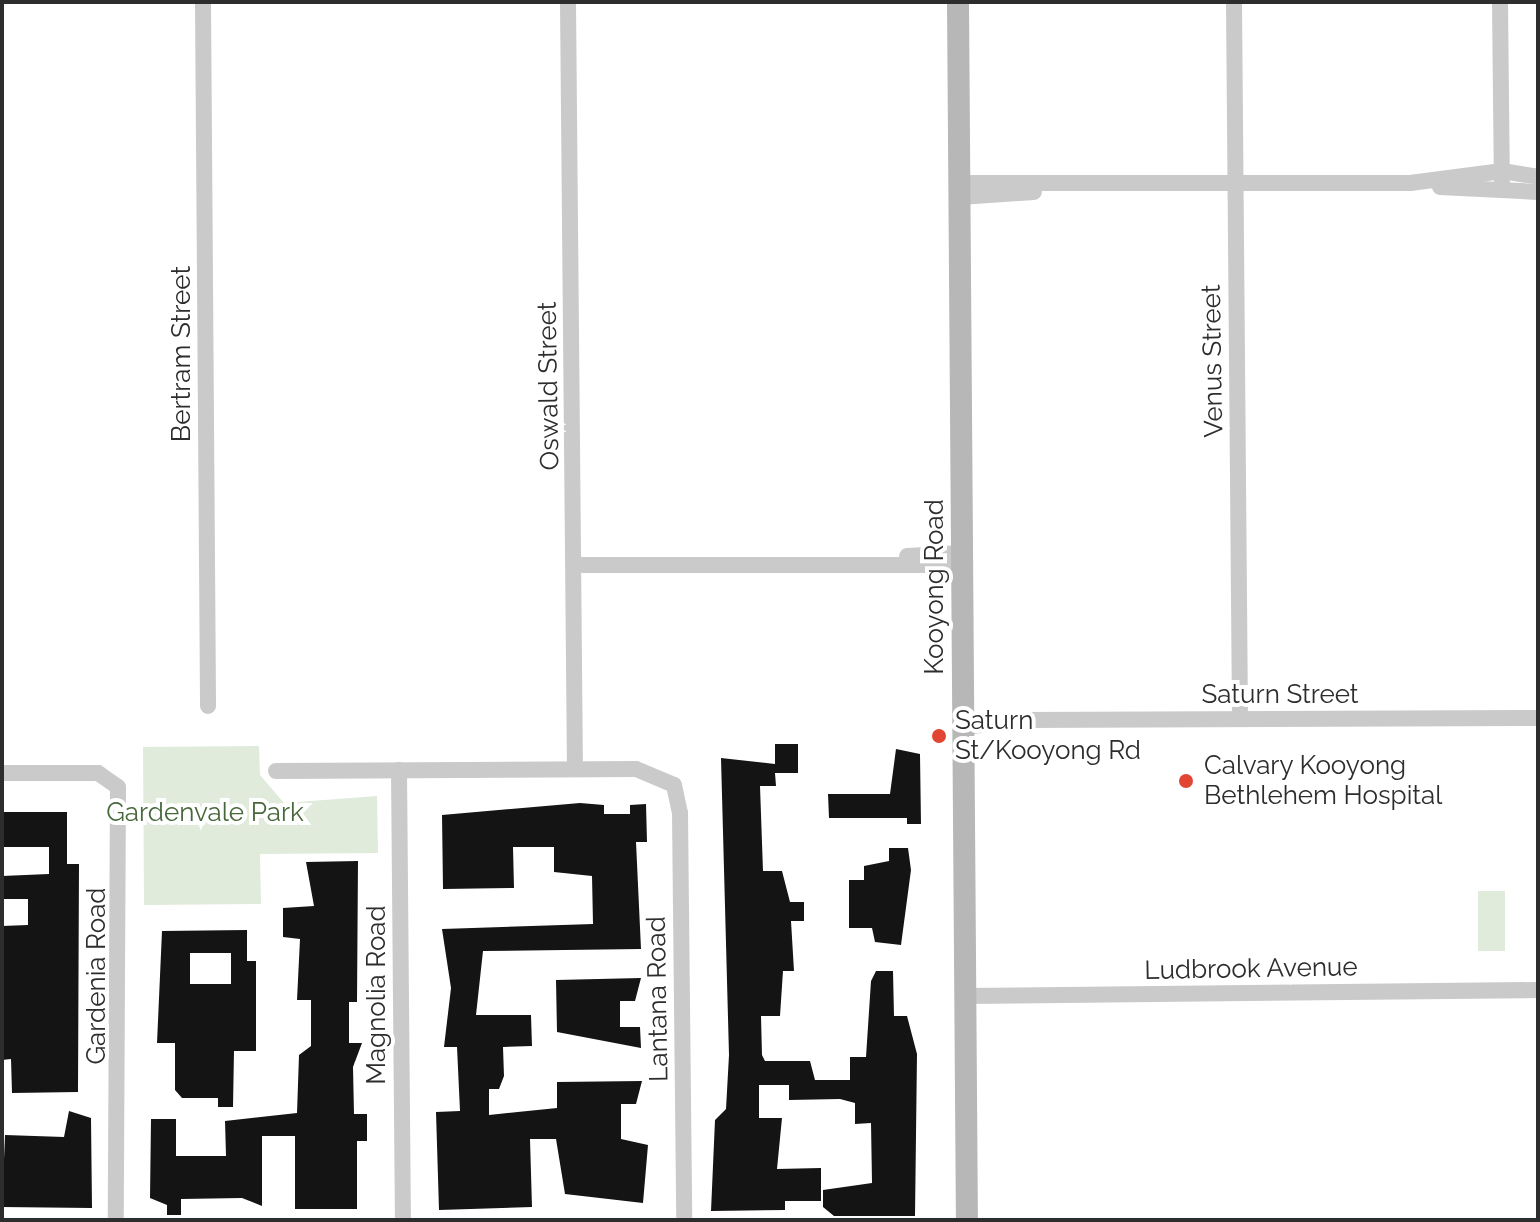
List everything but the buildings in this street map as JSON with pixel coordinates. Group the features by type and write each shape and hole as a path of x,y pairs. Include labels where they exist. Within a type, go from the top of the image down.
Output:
{"street":[{"name":"Bertram Street","path":"203,2 208,706"},
{"name":"Oswald Street","path":"568,2 575,769"},
{"name":"Kooyong Road","path":"958,2 967,1220"},
{"name":"Venus Street","path":"1234,2 1240,719"},
{"path":"1500,2 1502,189"},
{"path":"1410,183 1502,171 1538,177"},
{"path":"960,190 1410,183 1538,192"},
{"path":"575,565 962,559"},
{"name":"Saturn Street","path":"964,721 1538,718"},
{"path":"276,771 575,769"},
{"name":"Lantana Road","path":"575,769 651,770 669,780 680,813 684,1220"},
{"name":"Magnolia Road","path":"399,770 403,1220"},
{"name":"Gardenia Road","path":"2,773 111,776 119,805 122,1179 116,1220"},
{"name":"Ludbrook Avenue","path":"965,996 1538,990"},
{"name":"Gardenia Road","path":"122,1179 129,1220"}],"green space":[{"name":"Gardenvale Park","path":"259,746 260,775 284,803 377,796 378,853 260,854 261,904 144,905 143,747"},
{"path":"1478,891 1505,891 1505,951 1478,951"}],"place":[{"name":"Saturn St/Kooyong Rd","path":"939,736"},
{"name":"Calvary Kooyong Bethlehem Hospital","path":"1186,781"}]}
